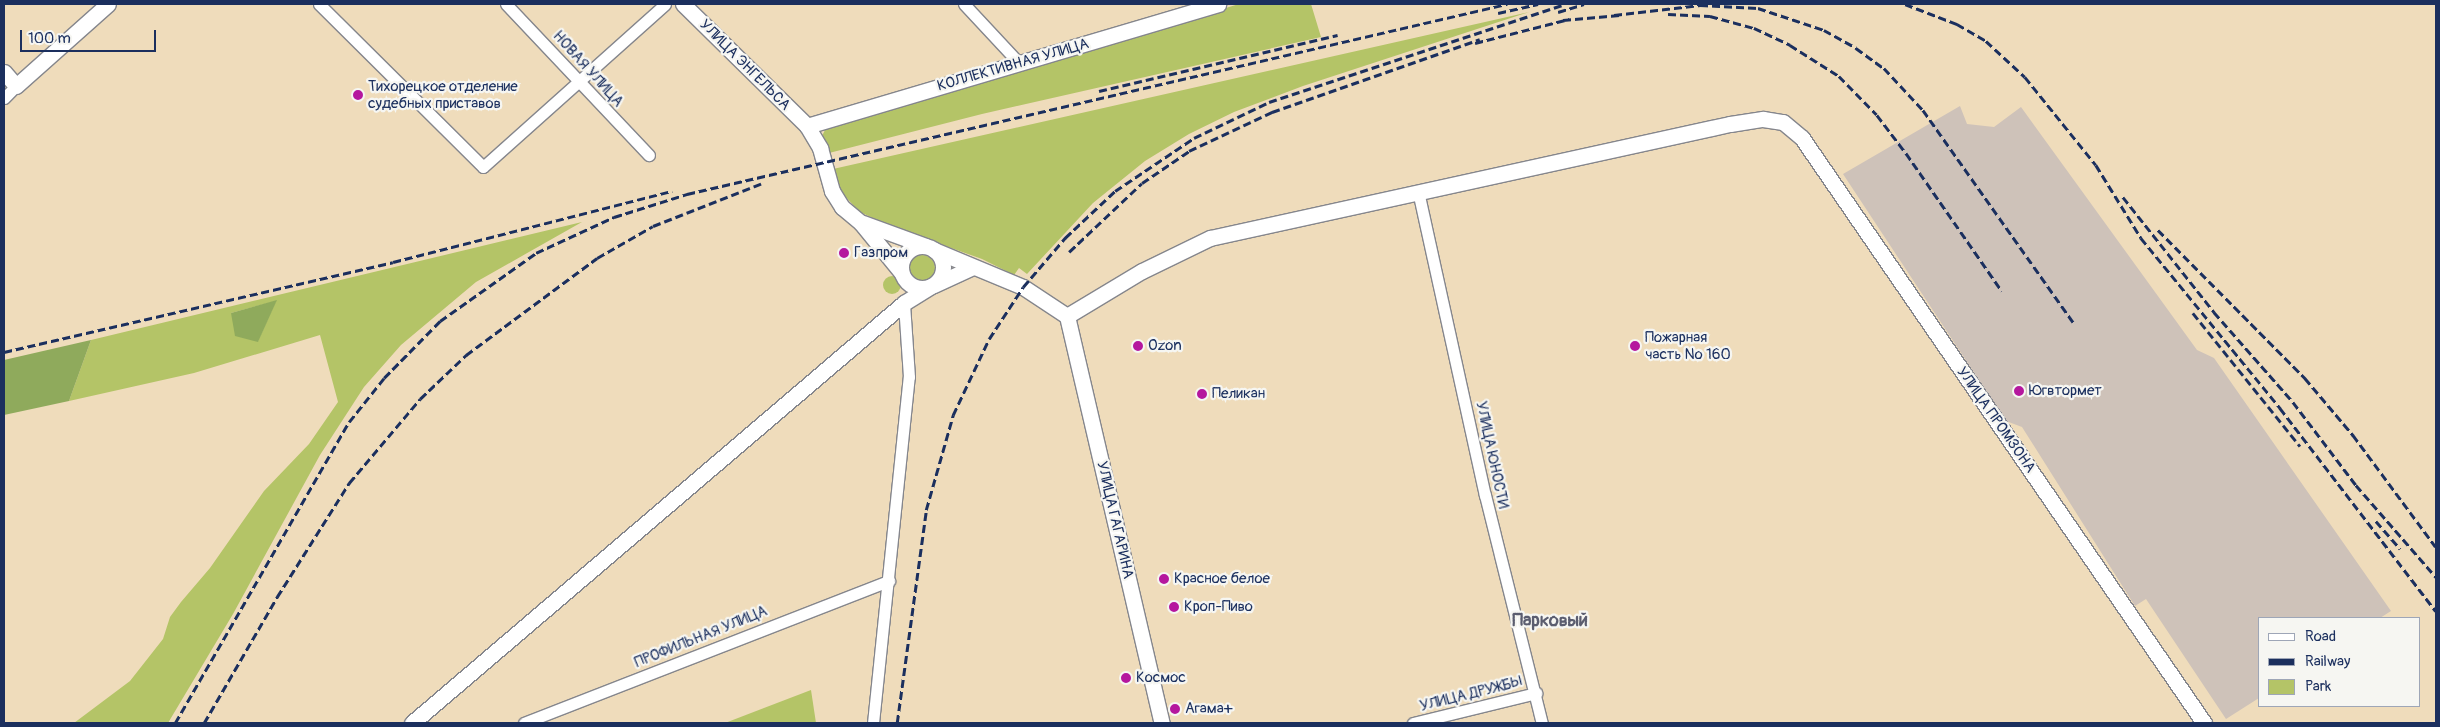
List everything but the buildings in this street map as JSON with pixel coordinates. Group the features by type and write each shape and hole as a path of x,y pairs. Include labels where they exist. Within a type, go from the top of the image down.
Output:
{"main road":[{"path":"4,72 16,86 108,4"},
{"name":"УЛИЦА ЭНГЕЛЬСА","path":"683,4 806,126 820,148 832,191 842,207 861,223"},
{"name":"КОЛЛЕКТИВНАЯ УЛИЦА","path":"806,126 1218,4"},
{"name":"УЛИЦА ПРОМЗОНА","path":"1418,191 1730,124 1763,118 1783,122 1802,138 2204,723"},
{"path":"861,223 931,248 1023,287 1067,316 1142,271 1210,238 1418,191"},
{"path":"861,223 903,276 918,288 932,286 941,278 943,267 941,257 931,248 918,246 908,251 901,261 903,276 904,302"},
{"path":"412,723 904,302 932,286 973,267"},
{"name":"УЛИЦА ГАГАРИНА","path":"1067,316 1162,723"}],"street":[{"path":"319,4 484,168 582,82 666,4"},
{"name":"НОВАЯ УЛИЦА","path":"506,4 582,82 596,102 649,155"},
{"path":"964,4 1020,64"},
{"path":"4,98 16,86"},
{"name":"УЛИЦА ЮНОСТИ","path":"1418,191 1485,495 1542,723"},
{"path":"873,723 909,377 904,302"},
{"name":"ПРОФИЛЬНАЯ УЛИЦА","path":"524,723 889,581"},
{"name":"УЛИЦА ДРУЖБЫ","path":"1413,723 1536,693"}],"shaded area":[{"path":"1960,106 1967,124 1994,127 2021,107 2197,350 2214,358 2391,611 2382,617 2258,617 2258,699 2226,719 2146,599 2135,606 2022,427 2006,421 1843,174"}],"green space":[{"path":"1239,4 1311,4 1321,37 982,114 829,153 822,136 825,130 836,125"},
{"path":"1529,12 1303,86 1234,112 1189,134 1145,161 1093,203 1027,274 1019,268 1014,275 982,259 892,227 860,212 838,189 833,169"},
{"path":"582,222 476,282 401,345 364,387 320,455 233,614 168,723 74,723 130,681 163,639 170,617 181,602 210,568 264,491 309,444 338,402 320,335 194,373 69,401 91,340","holes":["276,301 258,341 231,313"]},
{"path":"922,255 931,259 935,268 931,277 922,281 913,277 909,268 913,259"},
{"path":"892,276 898,279 901,285 898,291 892,294 886,291 883,285 886,279"},
{"path":"277,300 258,342 235,336 231,313"},
{"path":"91,340 69,401 4,415 4,360"},
{"path":"811,690 816,723 725,723"}],"railway":[{"path":"175,723 349,422 384,378 440,321 536,253 614,217 687,194 1507,4"},
{"path":"1498,13 1538,4"},
{"path":"897,723 926,510 953,415 989,339 1023,287 1065,238 1115,191 1194,138 1269,102 1565,4"},
{"path":"1558,12 1584,4"},
{"path":"1905,4 1957,24 1986,41 2025,77 2096,165 2141,238 2280,408 2436,611"},
{"path":"1614,15 1700,5 1758,8 1824,30 1856,48 1884,68 1923,110 2073,322"},
{"path":"1668,14 1710,16 1754,28 1790,45 1839,76 1877,115 1906,153 2002,291"},
{"path":"1563,20 1620,15"},
{"path":"1475,43 1569,19"},
{"path":"1099,91 1338,35"},
{"path":"1069,252 1142,183 1189,151 1272,112 1480,39"},
{"path":"204,723 277,597 349,483 420,399 466,355 597,258 653,226 763,183"},
{"path":"4,352 393,262 672,191"},
{"path":"2123,197 2214,312 2293,402 2356,485 2436,577"},
{"path":"2158,230 2305,378 2353,435 2436,547"},
{"path":"2193,313 2300,446"},
{"path":"2376,521 2400,549"}],"place":[{"name":"Тихорецкое отделение судебных приставов","path":"358,95"},
{"name":"Газпром","path":"844,253"},
{"name":"Ozon","path":"1138,346"},
{"name":"Пожарная часть № 160","path":"1635,346"},
{"name":"Югвтормет","path":"2019,391"},
{"name":"Пеликан","path":"1202,394"},
{"name":"Красное белое","path":"1164,579"},
{"name":"Кроп-Пиво","path":"1174,607"},
{"name":"Космос","path":"1126,678"},
{"name":"Агама+","path":"1175,709"}],"district":[{"name":"Парковый","path":"1550,621"}]}
